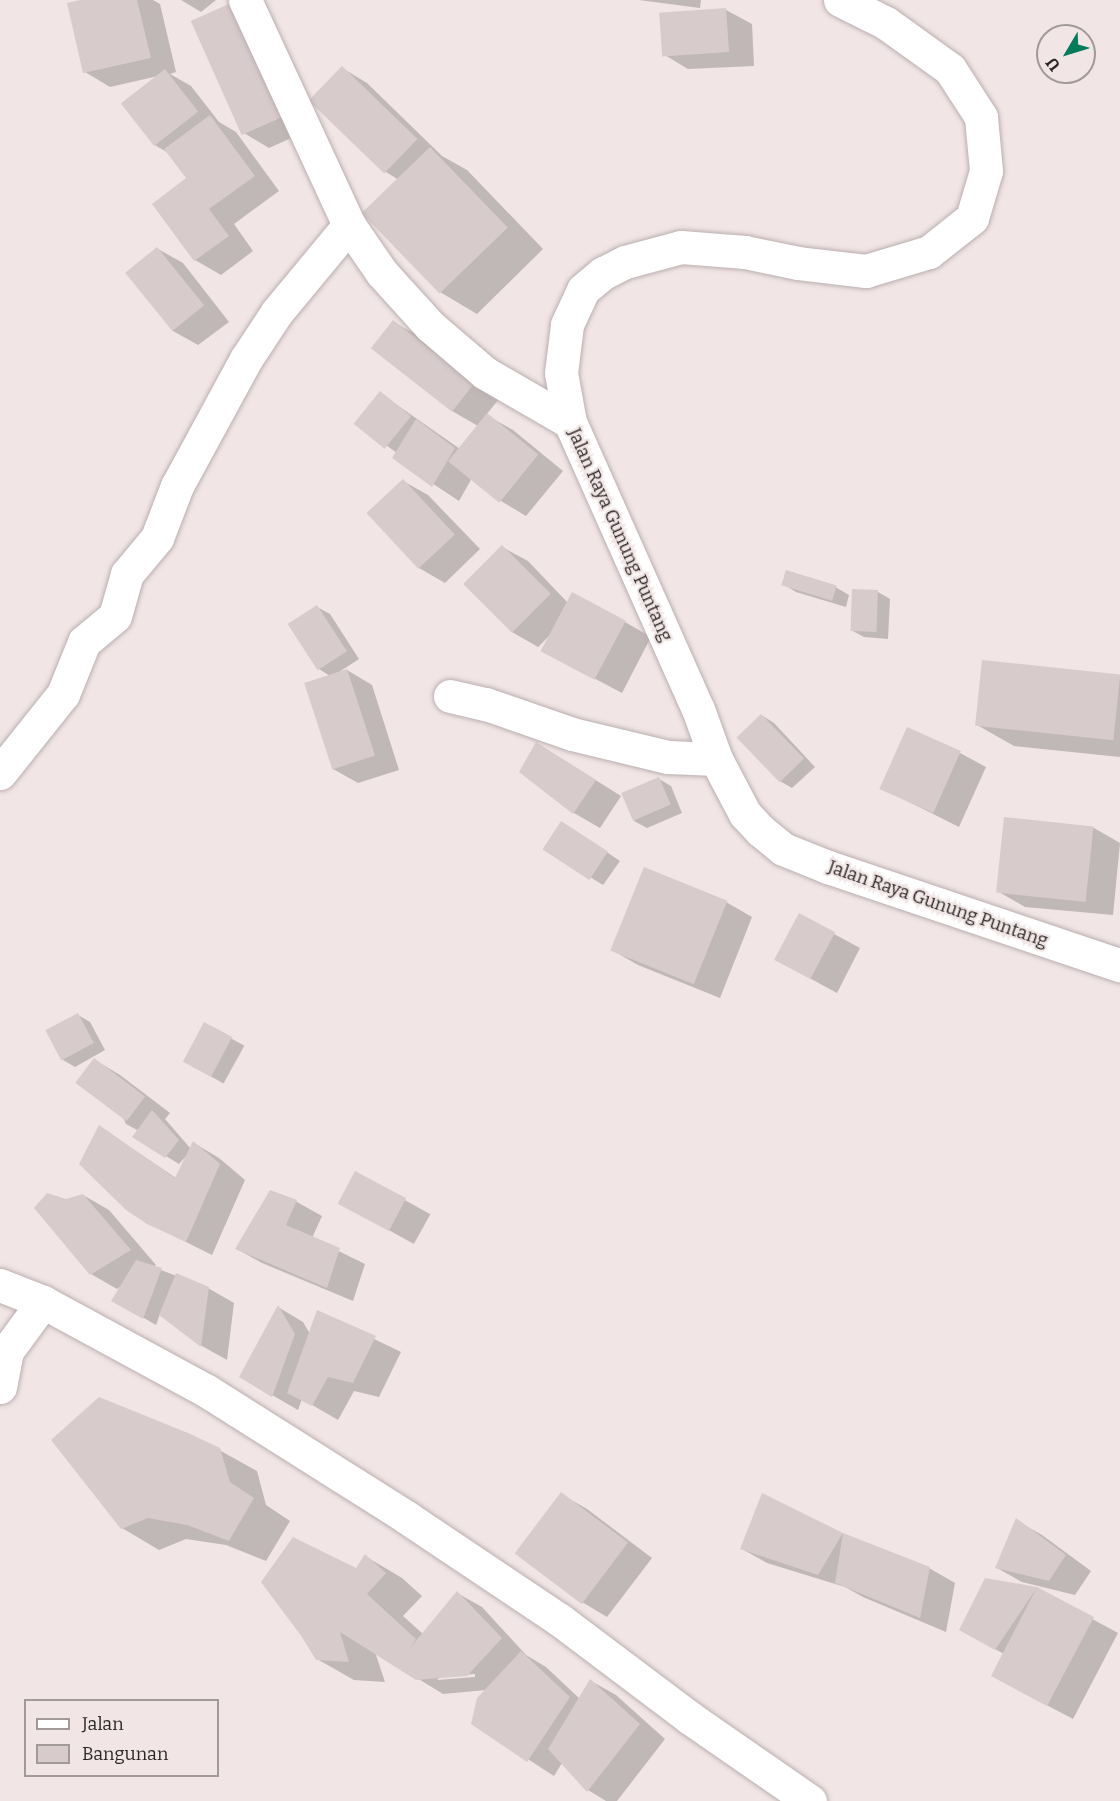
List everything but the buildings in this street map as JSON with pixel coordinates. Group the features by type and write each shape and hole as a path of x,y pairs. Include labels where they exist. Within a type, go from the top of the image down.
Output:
{"street":[{"path":"245,0 349,225 382,273 430,326 485,373 570,422"},
{"name":"Jalan Raya Gunung Puntang","path":"840,0 886,22 950,69 981,117 986,171 972,218 929,252 866,271 798,263 745,252 681,247 625,262 603,273 583,290 567,325 561,373 570,422 698,709 716,759 745,814 783,849 1016,932 1120,965"},
{"path":"0,773 63,694 84,642 115,616 127,574 157,538 177,486 246,359 277,312 349,225"},
{"path":"450,696 486,704 572,734 668,757 716,759"},
{"path":"0,1285 43,1302 207,1391 406,1517 560,1620 690,1719 810,1801"},
{"path":"0,1387 7,1351 43,1302"}]}
